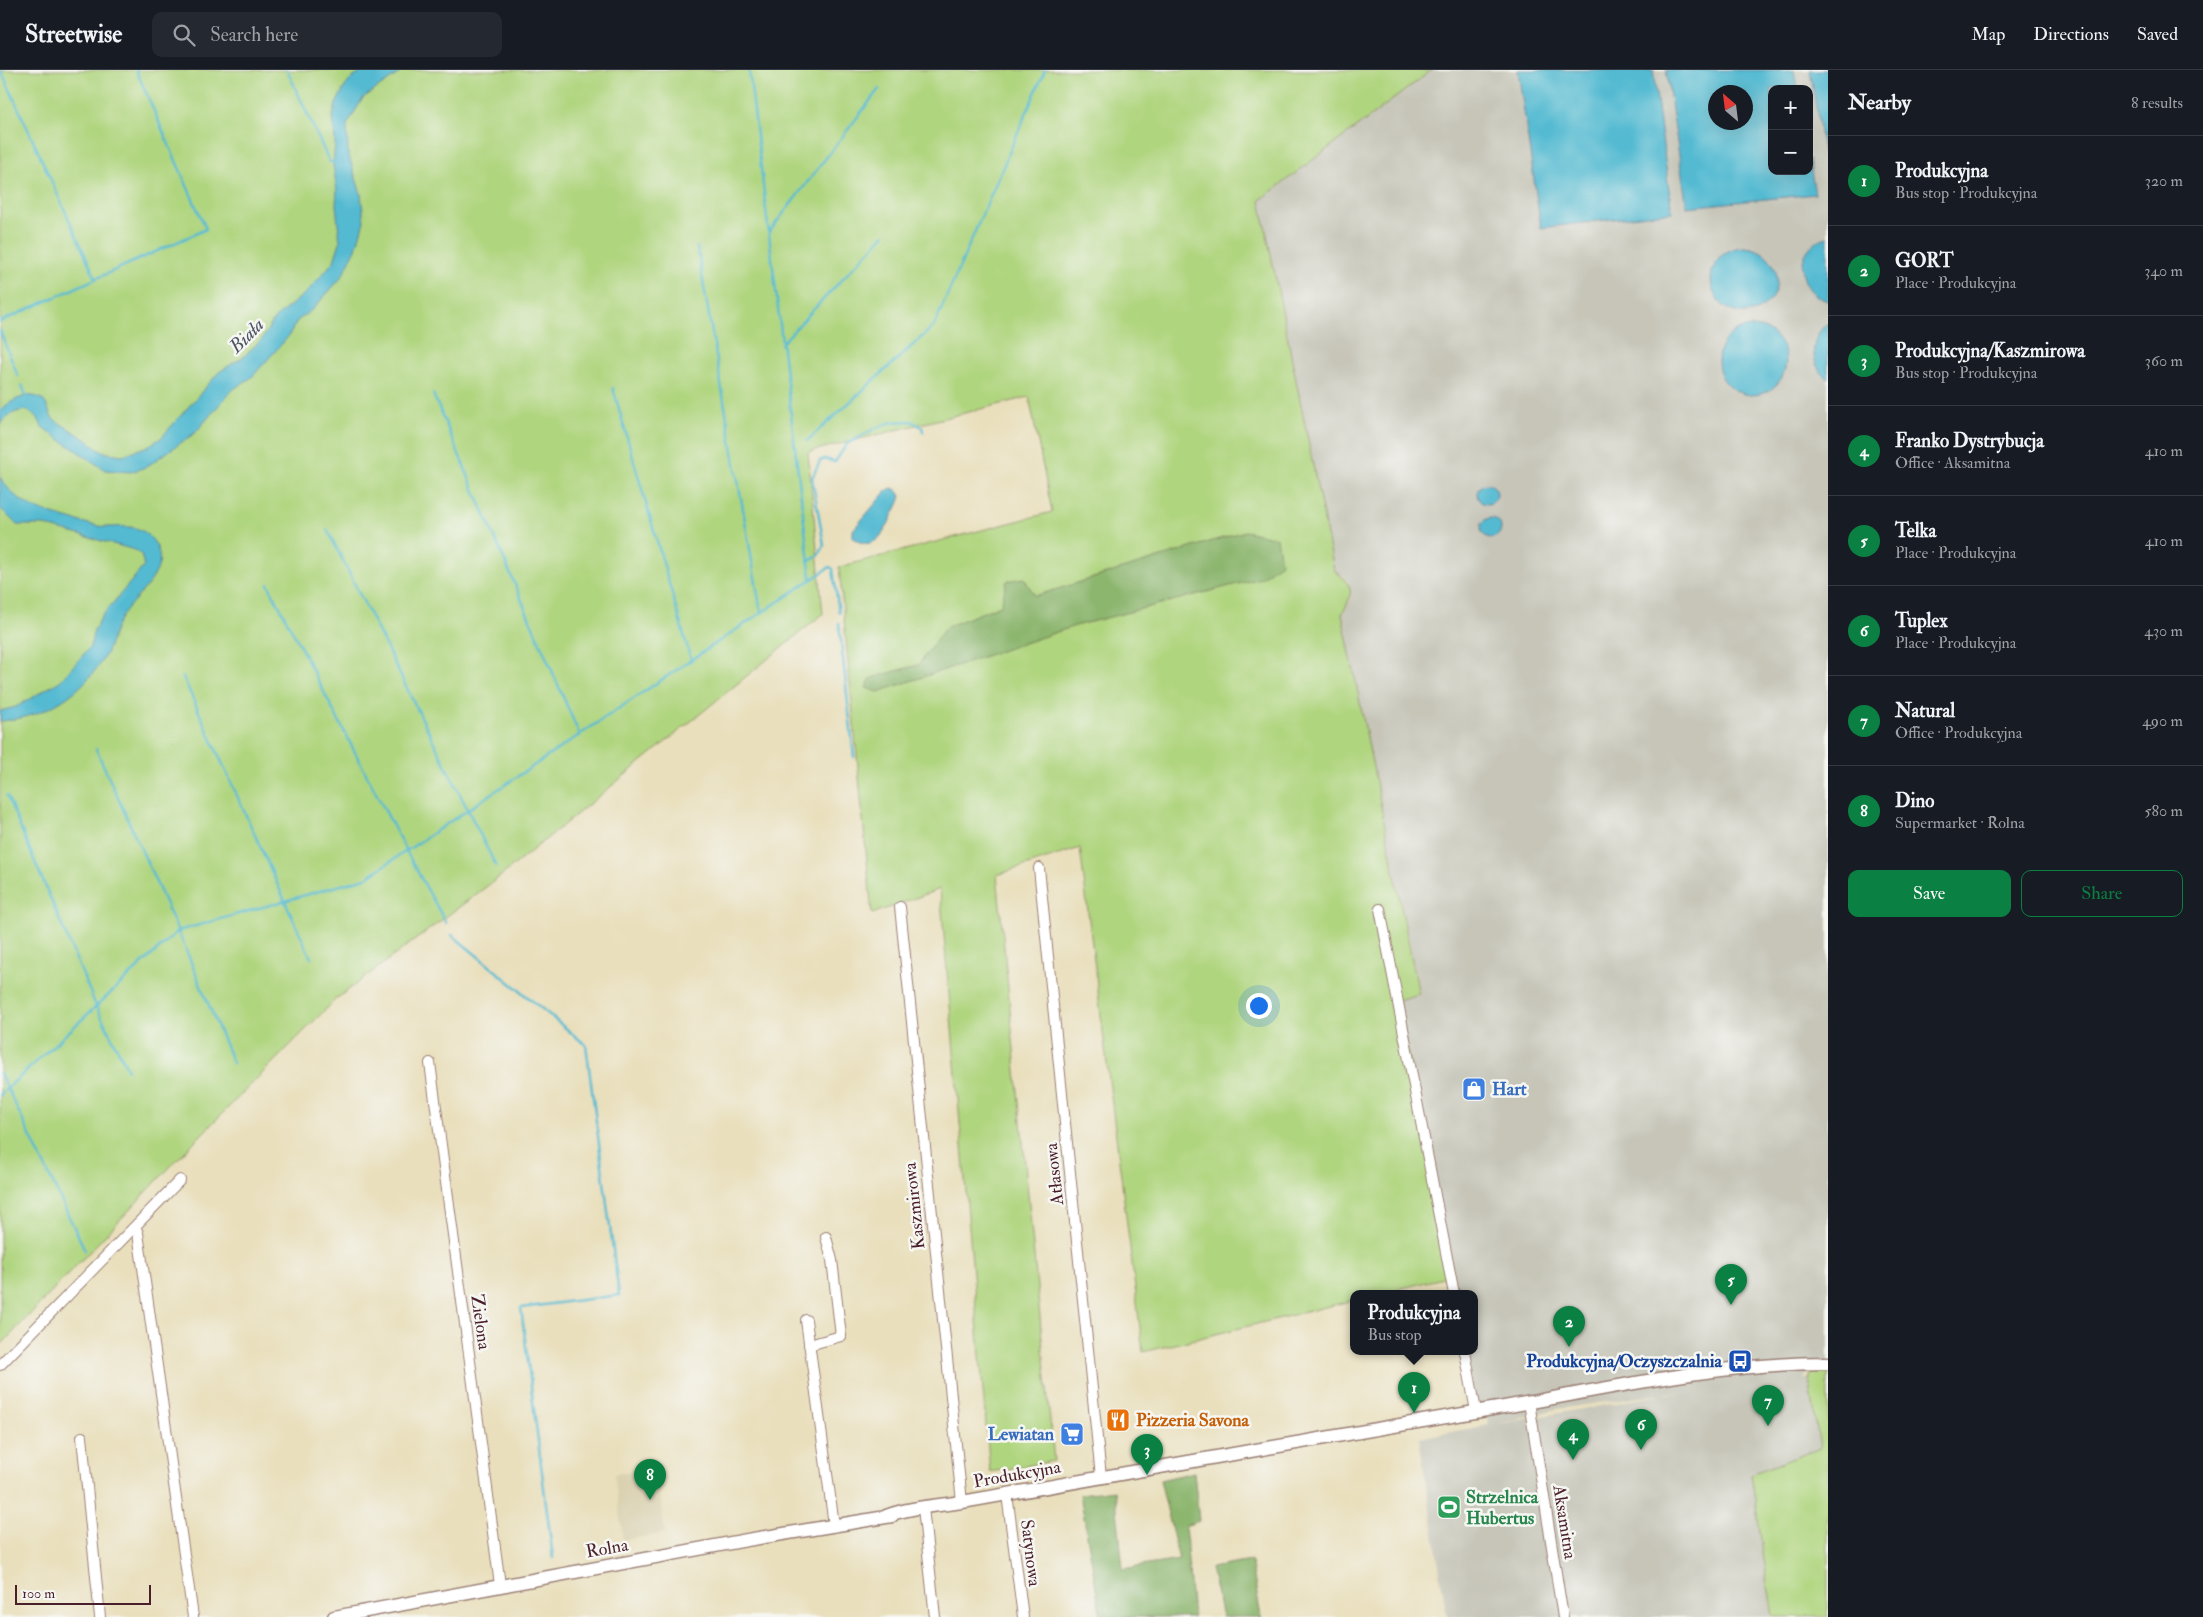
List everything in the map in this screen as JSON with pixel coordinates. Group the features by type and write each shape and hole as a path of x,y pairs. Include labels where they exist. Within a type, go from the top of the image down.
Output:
{"street":[{"name":"Atłasowa","path":"1039,868 1101,1477"},
{"name":"Kaszmirowa","path":"900,908 962,1502"},
{"path":"1380,909 1453,1290"},
{"name":"Zielona","path":"430,1063 500,1585"},
{"path":"0,1365 180,1180"},
{"path":"135,1226 138,1233 193,1617"},
{"path":"809,1345 841,1336 832,1260 826,1236"},
{"path":"806,1320 834,1525"},
{"path":"1466,1355 1476,1412"},
{"name":"Produkcyjna","path":"923,1508 1723,1370 1797,1363 1828,1363"},
{"name":"Aksamitna","path":"1529,1402 1563,1617"},
{"path":"82,1437 100,1617"},
{"name":"Satynowa","path":"1007,1494 1023,1617"},
{"path":"923,1508 935,1617"},
{"name":"Rolna","path":"334,1617 834,1525 886,1516 908,1515 923,1508"}],"shaded area":[{"path":"1432,70 1828,70 1828,1368 1812,1368 1806,1377 1802,1379 1809,1379 1820,1448 1751,1474 1773,1617 1447,1617 1419,1438 1489,1425 1485,1410 1476,1411 1466,1355 1478,1355 1478,1290 1453,1290 1397,1001 1420,994 1342,614 1351,598 1348,581 1334,570 1260,200","holes":["1684,1392 1497,1424 1557,1409 1668,1393"]},
{"path":"656,1469 665,1533 623,1540 614,1474"}],"green space":[{"path":"0,70 1432,70 1260,200 1334,570 1345,581 1350,590 1349,600 1342,614 1419,994 1398,1000 1451,1276 1394,1290 1350,1290 1350,1301 1143,1352 1080,848 997,875 1054,1461 990,1472 940,889 872,914 839,567 1052,512 1029,397 808,452 823,614 502,875 336,999 192,1144 0,1346"},
{"path":"1245,531 1277,538 1281,563 1261,578 1075,626 878,692 866,688 871,678 918,665 946,627 1001,605 1007,581 1024,578 1035,596"},
{"path":"1812,1368 1828,1368 1828,1617 1773,1617 1751,1474 1820,1448 1809,1379"},
{"path":"1194,1472 1199,1521 1185,1526 1193,1617 1101,1617 1080,1494 1115,1490 1123,1569 1179,1560 1160,1480"},
{"path":"1251,1561 1261,1617 1222,1617 1211,1568"}],"water":[{"path":"364,70 404,70 363,98 347,125 348,153 361,194 364,221 356,249 341,278 314,308 297,321 288,337 252,377 232,390 195,433 146,467 131,472 105,470 42,427 38,418 27,410 11,414 0,425 0,411 4,407 16,399 36,396 46,404 53,419 87,440 96,448 107,453 123,455 148,446 161,438 219,372 243,357 262,339 275,318 307,292 334,261 340,242 336,205 337,191 333,165 335,142 333,117 336,104 344,88 351,79"},
{"path":"1518,70 1653,70 1672,212 1541,228"},
{"path":"1666,70 1794,70 1796,85 1768,85 1768,175 1812,175 1815,194 1687,207"},
{"path":"1810,70 1828,70 1828,182 1813,85"},
{"path":"1828,237 1828,301 1817,296 1809,288 1804,279 1802,269 1804,258 1809,249 1817,242"},
{"path":"1738,247 1750,247 1762,252 1772,262 1777,274 1775,293 1762,308 1750,313 1738,313 1726,308 1716,298 1711,286 1711,274 1716,262 1726,252"},
{"path":"1828,323 1828,379 1817,366 1814,351 1817,336"},
{"path":"1752,327 1765,330 1776,337 1783,348 1786,361 1783,374 1776,385 1765,392 1752,395 1739,392 1728,385 1721,374 1718,361 1721,348 1728,337 1739,330"},
{"path":"0,477 17,497 35,508 100,526 129,527 145,532 157,547 160,558 158,569 122,616 106,654 87,680 62,701 48,708 18,719 2,721 0,721 0,711 16,707 60,681 90,647 94,630 102,616 144,566 141,554 135,550 43,525 17,525 0,508"},
{"path":"1487,484 1494,487 1497,494 1494,501 1487,504 1480,501 1477,494 1480,487"},
{"path":"892,488 897,490 901,496 881,535 877,540 866,543 853,538 853,530 886,491"},
{"path":"1491,518 1498,521 1501,528 1498,535 1491,538 1484,535 1481,528 1484,521"}],"waterway":[{"path":"1,70 96,279"},
{"path":"0,322 206,229 136,70"},
{"path":"287,70 329,161 334,163"},
{"path":"749,70 811,579"},
{"path":"807,441 934,326 1045,70"},
{"path":"770,231 879,89"},
{"path":"781,344 885,234"},
{"path":"697,247 761,612"},
{"path":"0,331 18,376"},
{"path":"22,385 27,398"},
{"path":"613,388 691,660"},
{"path":"433,394 580,736"},
{"path":"808,561 814,559 822,551 824,545 812,478 820,461 825,459 835,462 847,444 876,428 892,422 911,421 922,427 923,432"},
{"path":"327,529 496,866"},
{"path":"0,1095 178,931 366,878 830,567 833,569 839,613"},
{"path":"268,584 406,851 446,923"},
{"path":"839,623 854,757"},
{"path":"183,677 311,958"},
{"path":"96,749 178,931 233,1063"},
{"path":"7,796 96,1006 128,1070"},
{"path":"452,935 586,1045 619,1295 521,1308 553,1558"},
{"path":"0,1073 85,1250"}],"place":[{"name":"Hart","path":"1474,1089"},
{"name":"Telka","path":"1731,1305"},
{"name":"GORT","path":"1569,1347"},
{"name":"Produkcyjna/Oczyszczalnia","path":"1740,1361"},
{"name":"Produkcyjna","path":"1414,1413"},
{"name":"Pizzeria Savona","path":"1118,1420"},
{"name":"Natural","path":"1768,1426"},
{"name":"Lewiatan","path":"1072,1434"},
{"name":"Tuplex","path":"1641,1450"},
{"name":"Franko Dystrybucja","path":"1573,1460"},
{"name":"Produkcyjna/Kaszmirowa","path":"1147,1475"},
{"name":"Dino","path":"650,1500"},
{"name":"Strzelnica Hubertus","path":"1449,1507"}],"water label":[{"name":"Biała","path":"246,335"}]}
